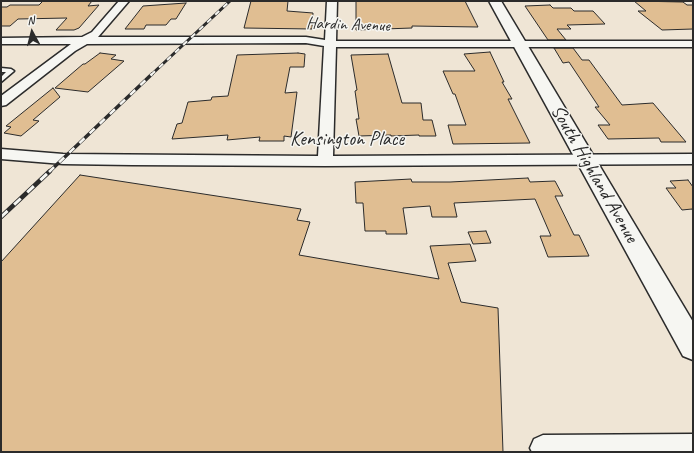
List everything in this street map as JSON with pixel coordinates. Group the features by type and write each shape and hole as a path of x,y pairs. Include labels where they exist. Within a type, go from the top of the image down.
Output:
{"street":[{"path":"1,102 71,49 87,41 96,34 124,1"},
{"path":"325,161 332,1"},
{"name":"South Highland Avenue","path":"495,1 693,347"},
{"name":"Hardin Avenue","path":"1,40 306,40 331,44 693,44"},
{"name":"Kensington Place","path":"1,154 63,159 325,161 693,159"},
{"path":"543,448 633,450 693,446"}],"lane":[{"path":"1,70 11,71 1,80"}],"building":[{"path":"43,1 92,1 88,6 99,5 79,28 74,30 56,30 67,18 18,19 10,26 1,26 1,7 7,7 10,5 39,5"},
{"path":"251,1 288,1 287,11 313,13 312,29 244,28"},
{"path":"356,1 465,1 478,27 412,26 412,28 356,30"},
{"path":"634,1 683,2 687,5 693,5 693,29 662,30 638,11 646,11"},
{"path":"186,3 176,19 171,19 166,25 146,25 144,29 125,29 143,6"},
{"path":"550,5 553,8 571,8 574,11 593,11 605,24 567,25 571,29 557,29 566,40 548,40 525,6"},
{"path":"554,48 573,48 582,60 589,60 622,105 653,103 686,142 661,142 659,138 608,139 598,125 610,125 595,107 599,107 569,62 563,63"},
{"path":"490,52 504,82 502,82 512,99 508,99 530,143 453,144 448,125 466,125 455,94 453,94 443,71 475,71 464,54"},
{"path":"100,53 116,55 111,59 124,61 88,92 55,88 83,64"},
{"path":"305,54 304,67 290,67 285,93 297,92 291,137 284,136 284,141 259,141 260,137 227,140 228,135 172,139 177,124 182,123 188,102 211,100 212,97 228,96 237,55"},
{"path":"388,54 402,103 421,103 423,120 432,120 436,136 359,136 356,119 359,119 355,91 357,90 351,55"},
{"path":"53,88 60,97 33,120 39,121 21,136 4,133 11,127 6,126"},
{"path":"80,175 301,209 297,220 310,222 299,255 439,279 430,246 470,244 476,261 448,263 461,302 498,308 503,452 1,452 1,262"},
{"path":"528,178 530,182 555,181 563,196 555,196 574,235 579,235 589,256 548,257 540,236 551,236 535,199 454,203 457,217 432,217 430,206 403,208 407,234 386,234 386,231 365,231 363,203 356,203 355,182 411,179 412,182 450,182"},
{"path":"688,180 693,187 693,211 692,209 682,210 666,188 676,188 670,181"},
{"path":"486,231 491,243 473,244 468,232"}],"railway":[{"path":"151,75 230,1"},
{"path":"49,172 152,74"},
{"path":"1,217 50,171"}]}
